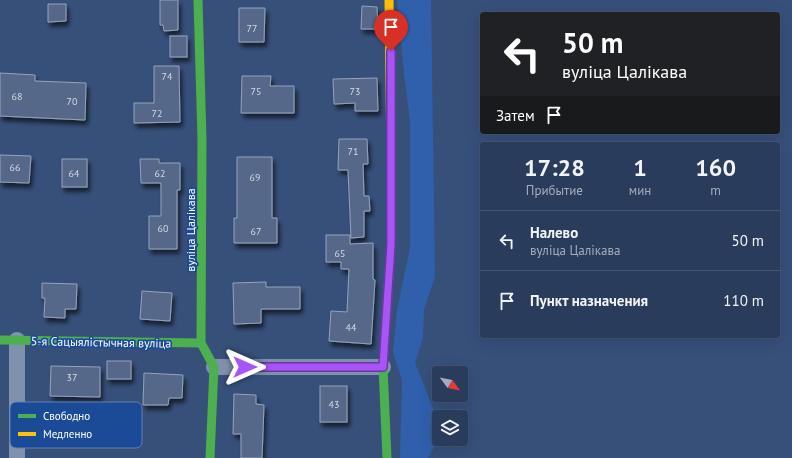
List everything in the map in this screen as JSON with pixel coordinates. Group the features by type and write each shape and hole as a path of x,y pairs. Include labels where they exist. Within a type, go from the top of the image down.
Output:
{"street":[{"name":"вуліца Цалікава","path":"198,0 202,139 201,343 214,367"},
{"path":"387,458 383,367 391,244 391,51 389,0"},
{"name":"5-я Сацыялістычная вуліца","path":"0,340 201,343"},
{"path":"16,402 17,340"},
{"path":"210,458 214,367 383,367"},
{"path":"16,448 16,458"}],"shaded area":[{"path":"397,0 431,0 435,277 424,309 423,337 415,363 433,408 432,446 434,446 428,458 400,458 402,380 393,352 397,310 410,248 410,120"}],"building":[{"path":"160,0 178,0 178,30 164,31 163,25 160,25"},
{"path":"48,4 66,4 66,21 48,22"},
{"path":"362,6 377,7 378,29 361,29"},
{"path":"239,8 265,8 264,42 239,42"},
{"path":"170,36 187,36 187,57 170,57"},
{"path":"154,66 179,66 180,122 134,123 134,103 154,103"},
{"path":"0,73 35,75 35,81 86,83 85,120 0,116"},
{"path":"242,76 271,76 270,86 294,86 294,113 241,113"},
{"path":"377,78 378,111 355,111 355,103 334,104 333,79"},
{"path":"339,139 367,139 368,164 363,164 364,196 369,196 370,211 364,211 364,237 351,238 348,170 338,170"},
{"path":"0,155 31,156 29,183 0,182"},
{"path":"237,157 272,157 272,218 277,218 277,243 234,243 234,218 237,218"},
{"path":"62,159 87,159 87,187 62,187"},
{"path":"140,159 159,159 159,163 180,163 180,190 177,190 177,249 149,249 149,216 161,216 161,183 141,183"},
{"path":"326,235 350,235 350,244 373,243 373,279 375,280 371,344 329,341 331,311 347,312 349,269 341,269 341,262 326,262"},
{"path":"266,282 266,287 300,287 300,309 261,309 261,323 234,324 233,283"},
{"path":"42,283 77,284 76,309 65,309 65,318 44,317 45,298 42,298"},
{"path":"142,291 172,293 170,321 140,319"},
{"path":"107,361 131,361 131,379 107,379"},
{"path":"51,366 100,367 100,397 50,396"},
{"path":"144,373 183,375 182,398 169,398 168,405 143,405"},
{"path":"320,386 347,386 347,422 320,422"},
{"path":"234,394 256,395 256,404 264,405 262,458 241,458 241,434 233,434"}],"traffic: fast":[{"path":"198,0 202,139 201,343 214,367 210,458"},
{"path":"387,458 383,367 391,244 391,159"},
{"path":"0,340 201,343"}],"traffic: slow":[{"path":"389,0 391,159"}],"route":[{"path":"245,367 383,367 391,244 391,51"}]}
